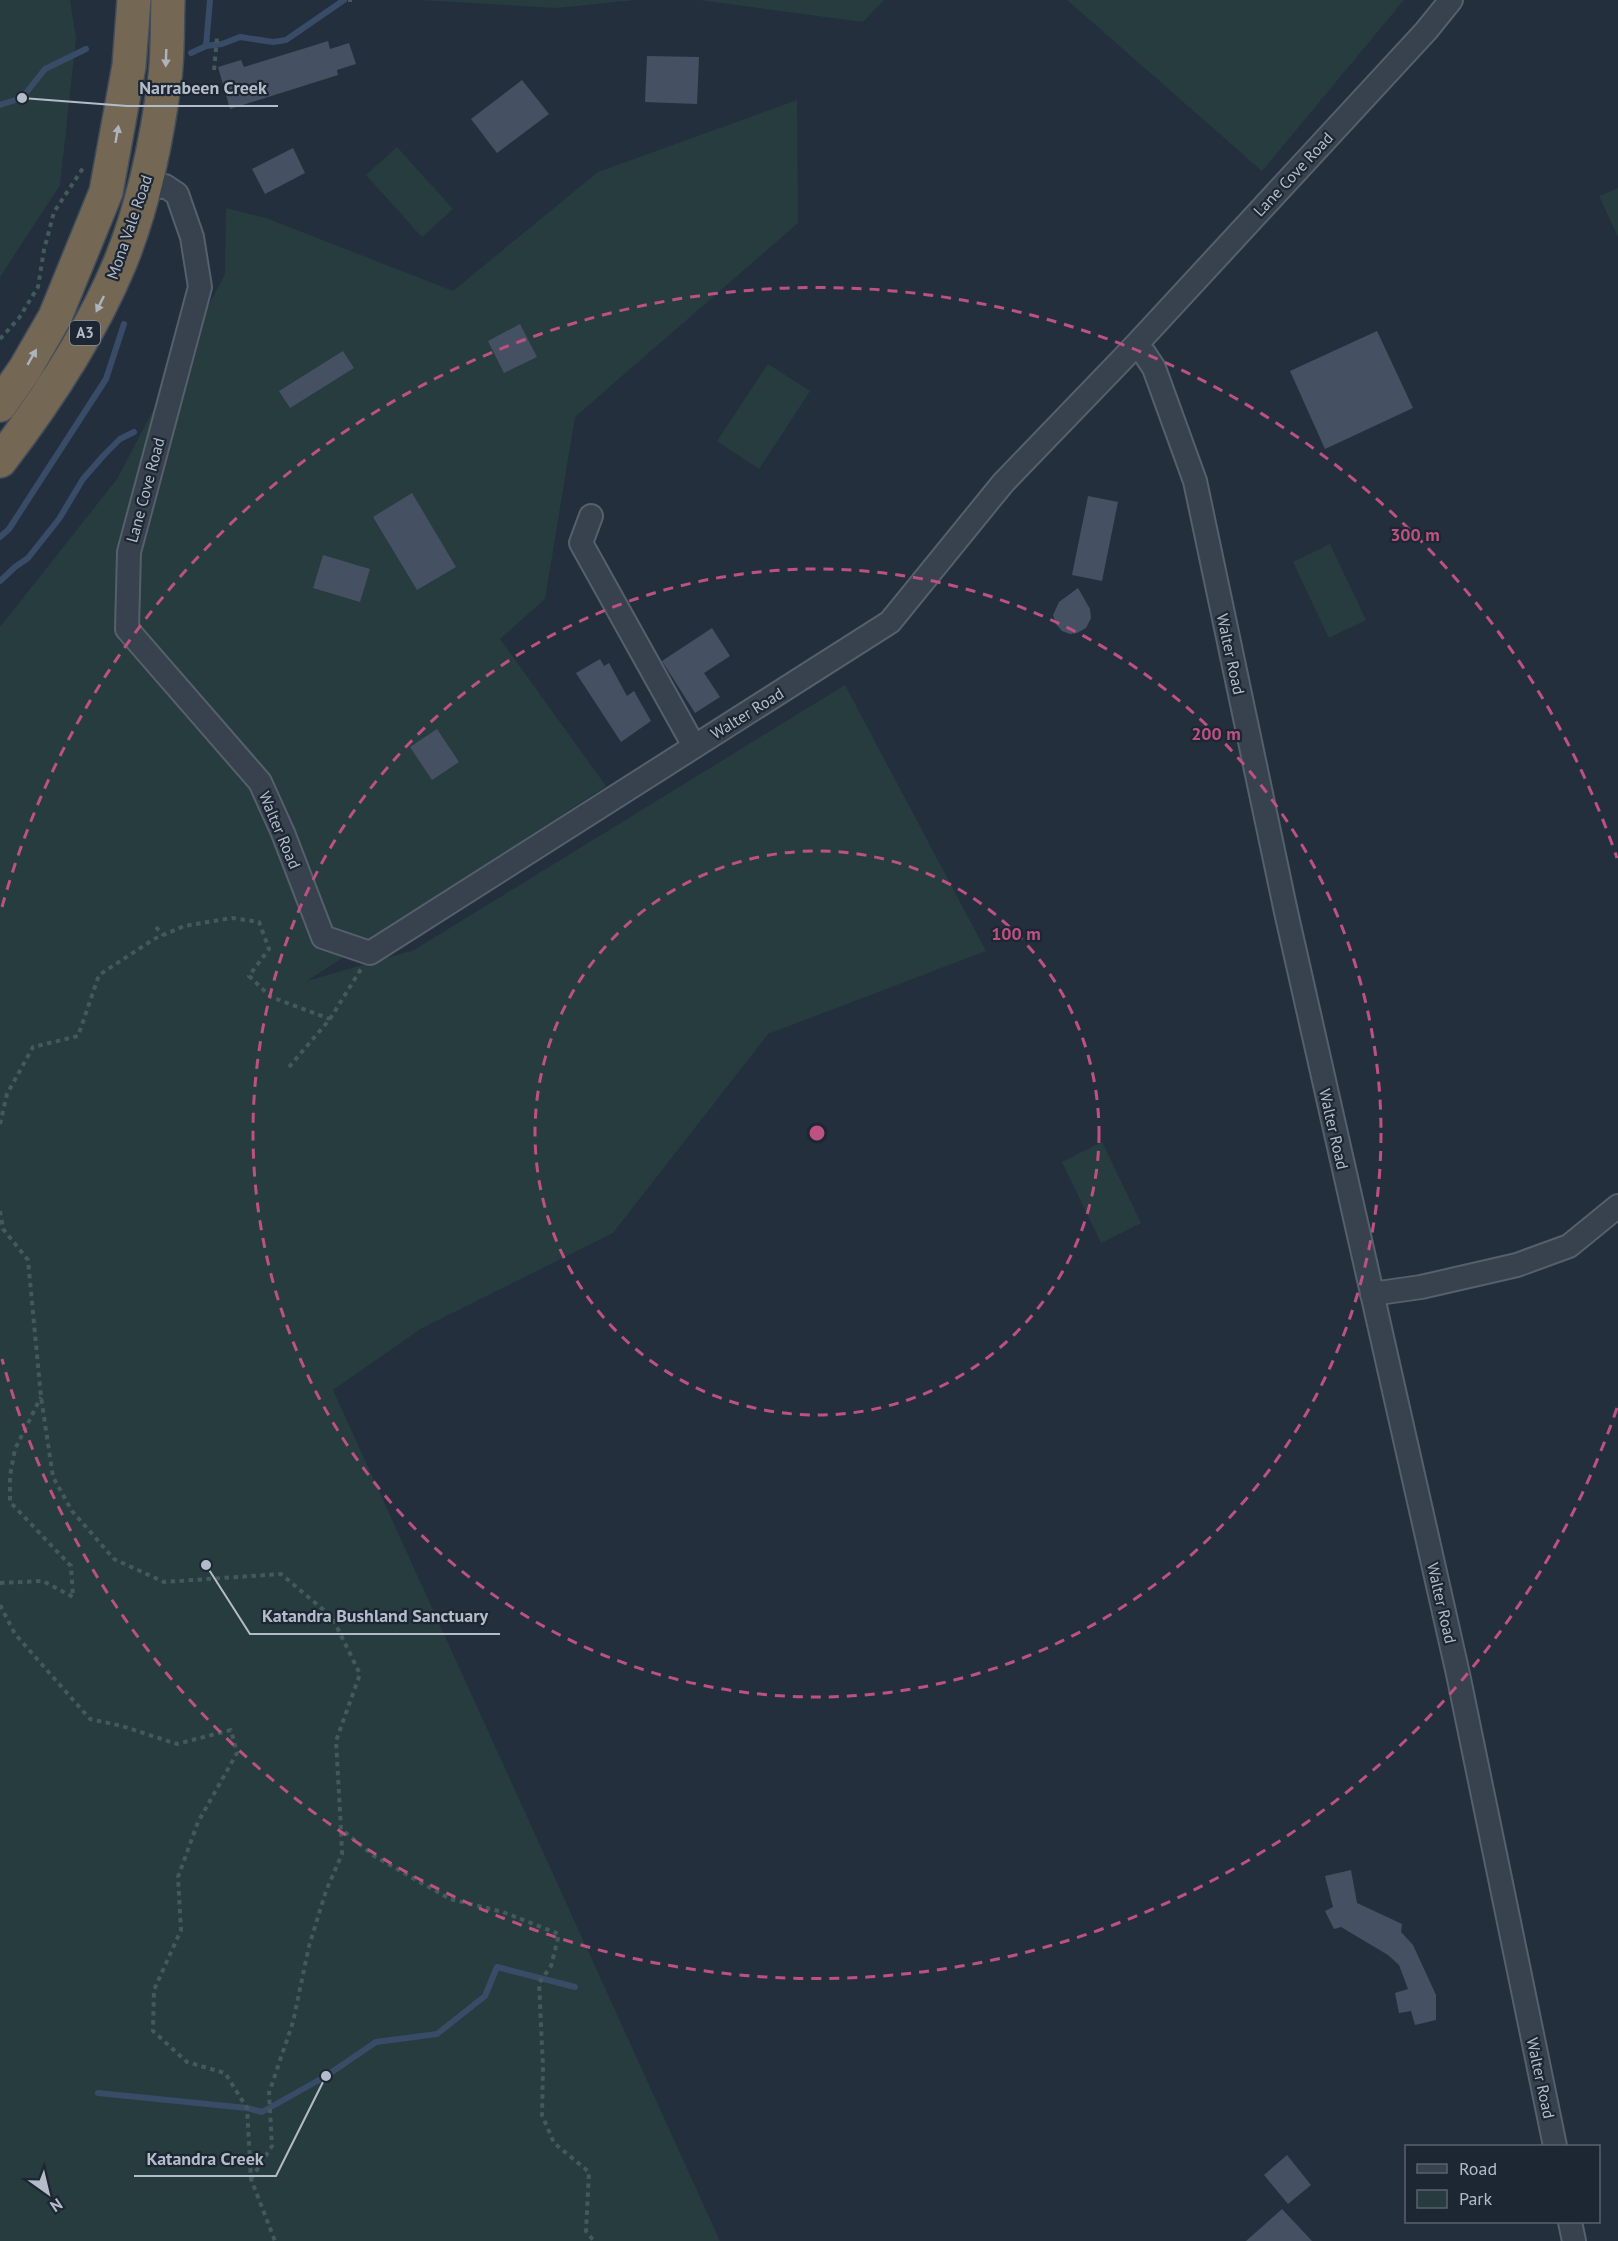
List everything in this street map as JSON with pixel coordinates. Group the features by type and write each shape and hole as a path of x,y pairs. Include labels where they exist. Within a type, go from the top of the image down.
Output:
{"highway":[{"name":"Mona Vale Road","path":"0,405 25,369 55,317 106,192 129,66 134,0"},
{"name":"Mona Vale Road","path":"0,461 33,418 81,342 120,261 153,153 165,75 168,0"}],"street":[{"name":"Lane Cove Road","path":"1134,347 1426,31 1450,0"},
{"name":"Lane Cove Road","path":"143,190 165,186 177,194 192,237 200,287 129,552 127,629 260,782"},
{"name":"Walter Road","path":"260,782 283,833 323,937 370,952 890,622 1004,483 1134,347 1144,353 1154,368 1195,481 1286,912 1458,1674 1555,2145"},
{"path":"591,516 581,543 694,746"},
{"path":"1372,1294 1421,1287 1517,1265 1569,1246 1618,1206"},
{"path":"1570,2223 1574,2241"}],"path":[{"path":"214,70 217,38"},
{"path":"0,339 19,318 38,287 44,250 54,212 82,171 86,161"},
{"path":"0,1124 7,1094 33,1047 78,1036 99,975 163,935 184,926 232,918 259,922 269,949 249,976 271,996 330,1020"},
{"path":"156,927 163,935"},
{"path":"289,1067 330,1020 370,952"},
{"path":"0,1211 3,1229 28,1260 41,1397 53,1477 72,1511 114,1559 165,1582 281,1574 332,1617 360,1674 336,1741 342,1854 326,1891 309,1946 292,2022 269,2093 272,2146 251,2179"},
{"path":"0,1583 43,1581 73,1597 71,1566 10,1502 10,1476 15,1449 41,1397"},
{"path":"0,1605 15,1634 90,1719 122,1726 177,1744 231,1730 237,1753 198,1822 178,1877 181,1930 154,1990 153,2031 187,2062 225,2073 247,2108 251,2179 275,2241"},
{"path":"341,1829 374,1856 450,1899 503,1912 559,1934 550,1966 539,1983 543,2067 542,2115 554,2143 589,2172 586,2231 594,2241"}],"green space":[{"path":"0,0 70,0 76,38 60,185 0,277"},
{"path":"418,0 635,0 557,8"},
{"path":"699,0 884,0 863,22"},
{"path":"1067,0 1404,0 1262,171"},
{"path":"797,100 798,223 575,417 545,599 500,639 606,786 307,981 414,950 845,685 986,951 768,1034 613,1233 422,1328 333,1390 720,2241 0,2241 0,627 117,479 225,274 226,208 266,218 453,291 598,172"},
{"path":"397,147 453,209 422,237 366,175"},
{"path":"1618,188 1618,237 1599,196"},
{"path":"768,364 810,391 759,469 717,441"},
{"path":"1330,544 1366,620 1329,638 1293,562"},
{"path":"1102,1142 1141,1223 1101,1243 1062,1162"}],"building":[{"path":"328,41 330,49 349,43 356,64 337,70 338,75 230,109 218,67 241,60 244,67"},
{"path":"647,56 699,57 697,104 645,102"},
{"path":"522,80 549,114 497,153 471,119"},
{"path":"293,148 305,173 265,194 252,169"},
{"path":"520,324 537,357 504,373 488,341"},
{"path":"1377,331 1413,408 1325,449 1290,371"},
{"path":"343,351 354,368 290,408 279,391"},
{"path":"412,493 456,567 417,590 373,517"},
{"path":"1088,496 1118,502 1102,581 1072,575"},
{"path":"323,555 370,569 360,602 313,588"},
{"path":"1078,588 1090,609 1091,618 1086,628 1070,634 1062,631 1053,615 1059,602"},
{"path":"712,628 730,656 704,673 720,697 695,713 662,661"},
{"path":"600,659 604,666 609,663 627,696 634,691 651,721 621,742 576,673"},
{"path":"437,729 459,762 432,780 410,747"},
{"path":"1351,1870 1357,1903 1402,1924 1401,1932 1413,1945 1436,1995 1436,2020 1415,2025 1411,2011 1399,2013 1395,1993 1408,1989 1399,1965 1388,1955 1341,1927 1334,1929 1325,1911 1333,1907 1325,1876"},
{"path":"1287,2155 1311,2185 1288,2204 1264,2175"},
{"path":"1282,2209 1312,2241 1246,2241"}],"waterway":[{"path":"206,46 210,0"},
{"path":"191,53 206,46 222,44 240,37 273,42 286,40 344,0"},
{"path":"0,105 22,98 45,69 86,49"},
{"path":"0,537 9,529 106,379 124,324"},
{"path":"0,581 28,558 59,519 83,479 104,455 120,439 134,432"},
{"path":"98,2093 247,2108 262,2112 326,2076 376,2042 437,2034 485,1996 497,1967 575,1987"}],"place":[{"name":"Narrabeen Creek","path":"22,98"},
{"name":"Katandra Bushland Sanctuary","path":"206,1565"},
{"name":"Katandra Creek","path":"326,2076"}]}
